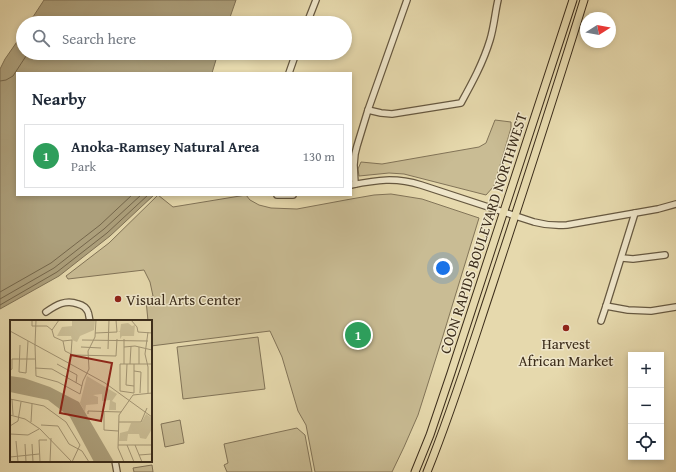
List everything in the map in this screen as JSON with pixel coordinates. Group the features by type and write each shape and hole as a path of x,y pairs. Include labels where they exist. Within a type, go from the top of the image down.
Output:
{"main road":[{"name":"COON RAPIDS BOULEVARD NORTHWEST","path":"415,472 430,435 451,373 573,0"},
{"name":"COON RAPIDS BOULEVARD NORTHWEST","path":"427,472 453,401 515,216 584,0"}],"street":[{"path":"310,16 316,0"},
{"path":"407,0 368,110 355,154 353,184 380,180 407,181 515,216 555,226 658,209 676,204"},
{"path":"368,110 392,114 461,103 475,77 489,42 498,0"},
{"path":"289,72 294,60"},
{"path":"601,321 635,213"},
{"path":"622,258 633,259 665,255"},
{"path":"46,312 62,303 74,302 84,306 90,320"},
{"path":"606,306 628,310 651,311 676,307"},
{"path":"115,462 117,472"}],"shaded area":[{"path":"495,120 511,122 511,128 494,186 486,195 404,174 389,173 359,176 358,169 361,162 382,164 479,147 486,143"},
{"path":"391,194 422,199 479,218 418,415 392,472 315,472 306,425 298,411 282,357 270,331 152,346 152,320 148,320 146,300 153,296 150,282 144,270 68,279 66,276 109,243 157,196 159,196 173,207 247,196 250,200 259,205 271,208 297,209 374,195"},
{"path":"258,337 265,389 183,399 177,347"},
{"path":"180,420 184,443 165,447 161,424"},
{"path":"297,428 305,435 312,472 227,472 224,465 228,463 224,444"},
{"path":"152,465 153,472 134,472 133,468"}],"water":[{"path":"44,0 236,0 230,16 34,16"},
{"path":"16,43 16,60 216,60 212,72 16,72 16,196 153,196 110,236 59,276 0,309 0,69"}],"place":[{"name":"Visual Arts Center","path":"118,299"},
{"name":"Harvest African Market","path":"566,328"},
{"name":"Anoka-Ramsey Natural Area","path":"358,335"}]}
